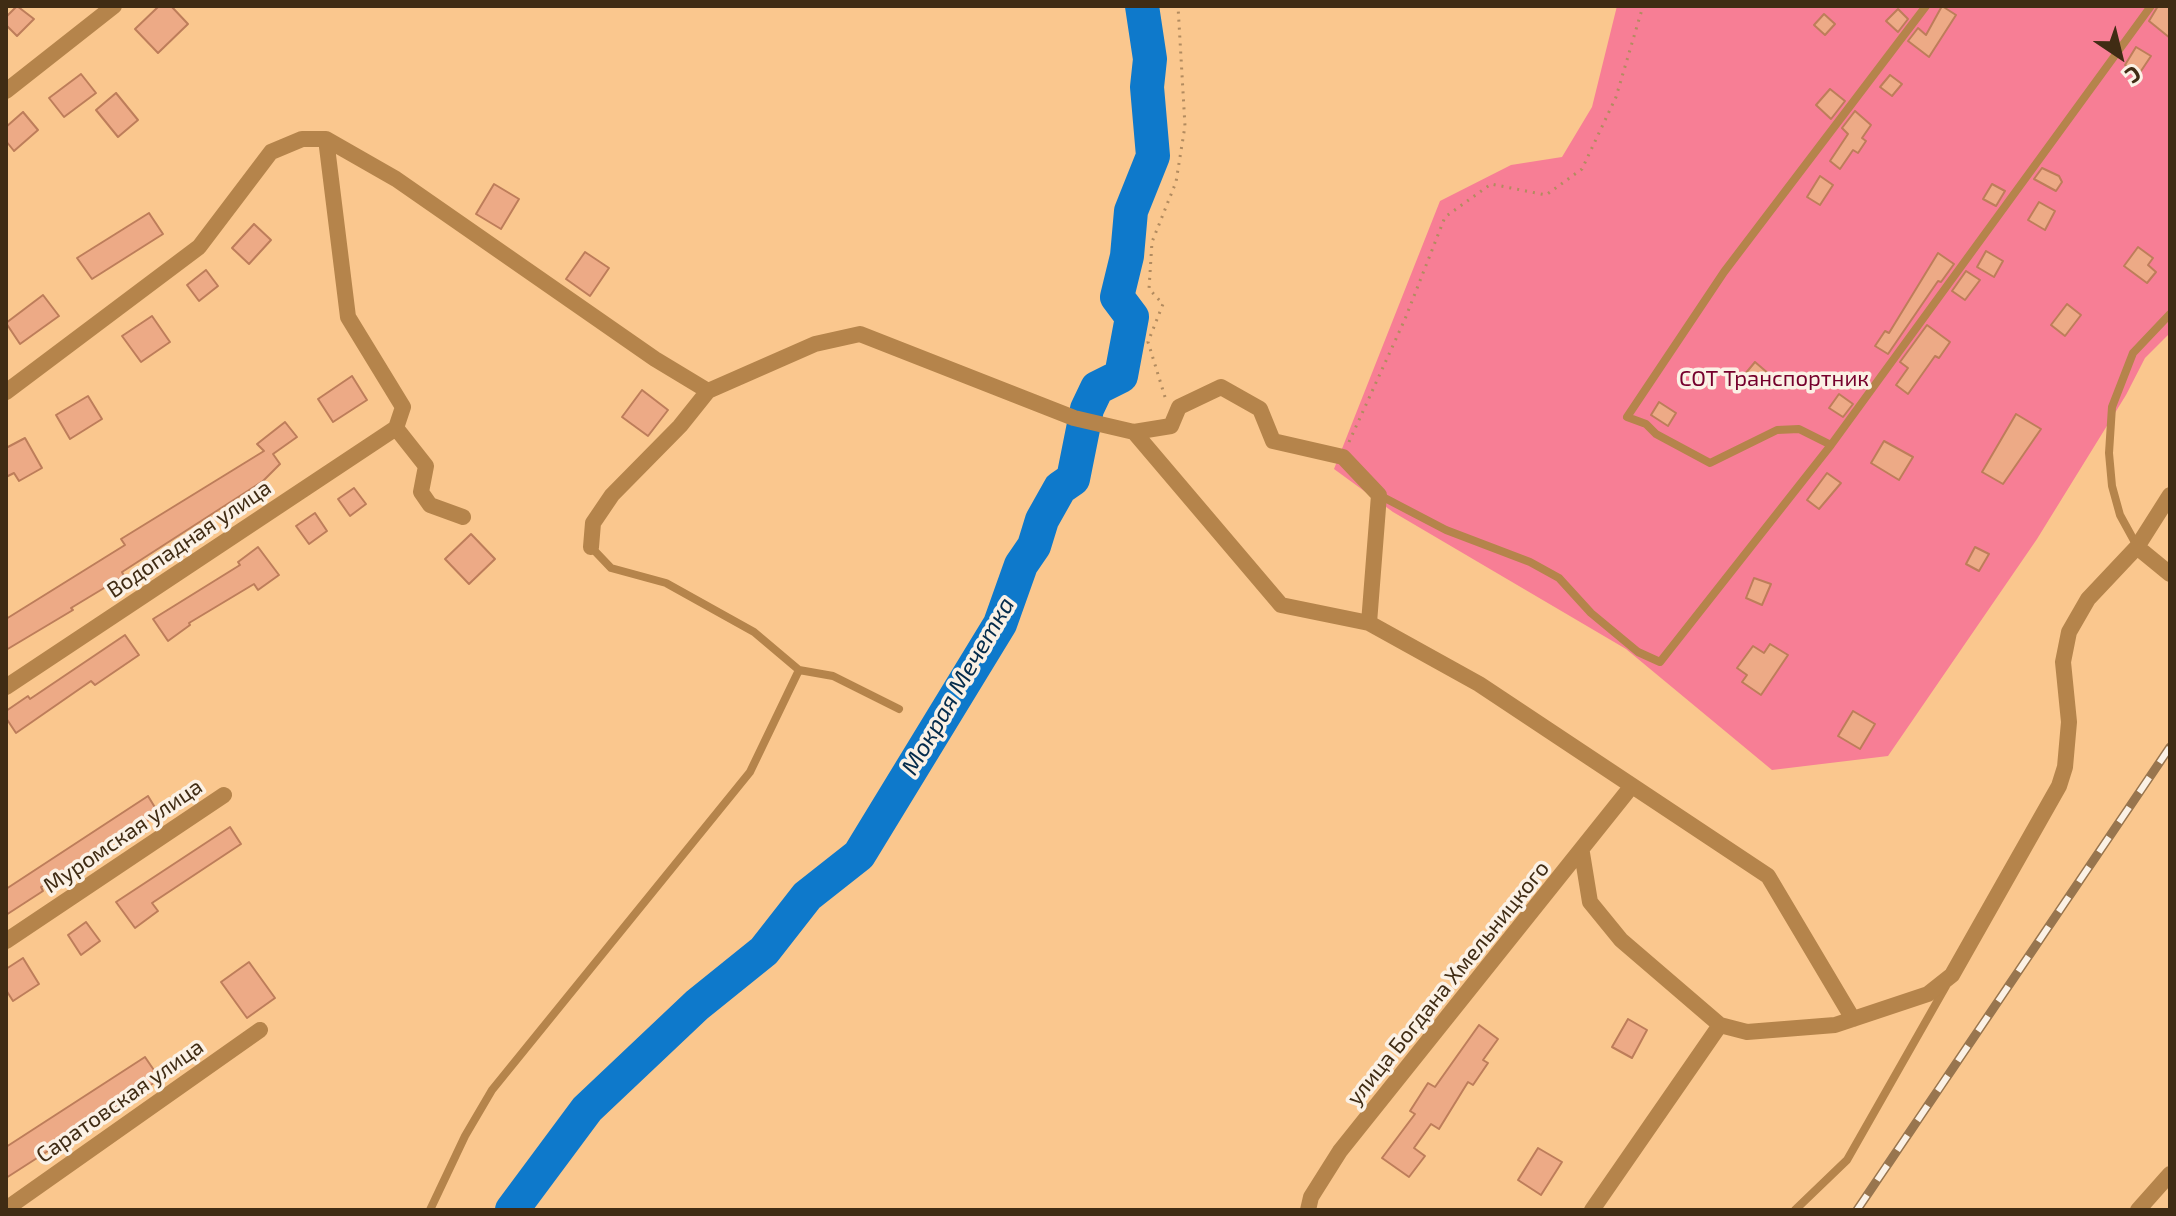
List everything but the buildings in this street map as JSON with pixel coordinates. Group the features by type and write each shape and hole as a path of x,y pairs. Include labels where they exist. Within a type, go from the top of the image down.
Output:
{"street":[{"path":"6,91 114,6"},
{"path":"6,392 199,247 271,152 302,139 326,139 396,179 655,359 708,391"},
{"path":"326,139 348,317 403,407 396,428 426,466 421,492 430,505 463,517"},
{"path":"591,547 593,523 612,495 680,426 708,391 815,344 860,334 1098,426 1134,432 1171,426 1179,407 1221,387 1260,409 1273,441 1343,457 1379,495 1369,623"},
{"name":"Водопадная улица","path":"6,687 396,428"},
{"path":"1134,432 1281,605 1369,623 1479,684 1768,876 1853,1019"},
{"path":"1582,853 1590,902 1621,940 1720,1025 1747,1032 1835,1025 1928,994 1952,975 2059,786 2065,767 2069,722 2063,662 2069,632 2088,599 2137,547 2170,495"},
{"path":"2137,547 2170,574"},
{"name":"улица Богдана Хмельницкого","path":"1308,1210 1311,1197 1340,1151 1582,853 1631,787"},
{"name":"Муромская улица","path":"6,941 224,795"},
{"path":"1592,1210 1720,1025"},
{"name":"Саратовская улица","path":"6,1209 260,1030"},
{"path":"2138,1210 2170,1174"}],"lane":[{"path":"1831,445 1799,429 1777,430 1710,463 1656,434 1646,424 1627,417 1724,272 1926,6"},
{"path":"1379,495 1446,530 1530,562 1559,578 1591,613 1638,652 1660,662 1831,445 2151,6"},
{"path":"2137,547 2120,515 2112,486 2112,407 2133,353 2170,314"},
{"path":"591,547 611,568 666,583 754,632 799,670 833,676 899,709"},
{"path":"430,1210 465,1136 492,1090 750,772 799,670"},
{"path":"1795,1210 1847,1160 1952,975"}],"path":[{"path":"1178,6 1185,126 1176,182 1152,242 1149,289 1163,304 1148,342 1168,406 1179,407"},
{"path":"1343,457 1405,319 1445,217 1491,184 1546,195 1582,169 1616,97 1643,6"}],"green space":[{"name":"СОТ Транспортник","path":"1617,6 2170,6 2170,333 2145,358 2126,395 2037,539 1888,756 1772,770 1626,649 1393,512 1334,469 1440,201 1511,165 1562,157 1592,107"}],"waterway":[{"name":"Мокрая Мечетка","path":"512,1210 587,1109 697,1005 764,951 807,896 859,855 1000,624 1021,565 1034,546 1042,520 1060,488 1073,479 1087,409 1097,388 1121,376 1132,317 1117,297 1127,256 1131,211 1153,156 1147,87 1150,59 1142,6"}],"railway":[{"path":"1857,1210 2170,747"}]}
